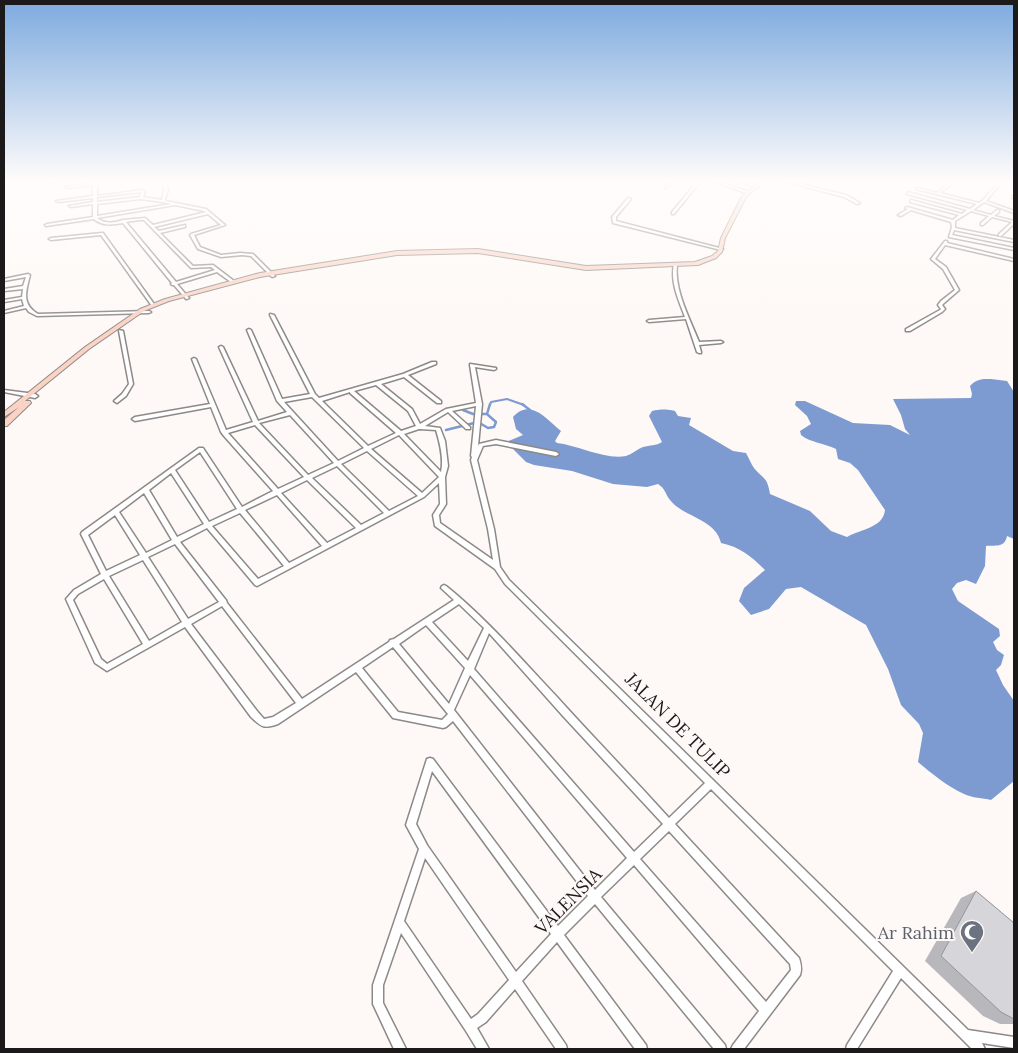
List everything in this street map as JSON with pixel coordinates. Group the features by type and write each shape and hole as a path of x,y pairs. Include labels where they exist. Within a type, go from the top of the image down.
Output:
{"street":[{"path":"131,231 185,297"},
{"path":"204,231 192,235 202,250 213,254 230,256 252,255 272,274"},
{"path":"650,231 721,249"},
{"path":"4,415 87,348 146,311 232,281 404,254 459,250 494,253 586,268 696,264 710,260 721,249 727,231"},
{"path":"724,241 732,231"},
{"path":"908,330 941,311 943,309 940,305 942,302 957,290 945,268 934,258 952,231"},
{"path":"964,231 1014,241"},
{"path":"1000,235 1004,231"},
{"path":"158,232 192,267 212,266 232,281"},
{"path":"51,239 102,234 153,305"},
{"path":"950,236 1014,250"},
{"path":"944,244 1014,260"},
{"path":"675,265 673,275 699,352"},
{"path":"173,284 218,270"},
{"path":"4,424 35,396 153,305 272,274"},
{"path":"4,280 28,275 22,298 26,307 37,315 146,311"},
{"path":"4,290 25,287"},
{"path":"4,301 22,298"},
{"path":"4,312 26,307"},
{"path":"272,315 313,395 367,448 422,496"},
{"path":"648,321 686,318"},
{"path":"249,330 280,401 337,463 388,513"},
{"path":"116,401 124,395 131,384 131,373 121,331"},
{"path":"697,344 721,342"},
{"path":"221,347 257,424 307,477 360,528"},
{"path":"194,359 224,432 326,546"},
{"path":"318,400 405,376 434,363"},
{"name":"JALAN DE TULIP","path":"494,369 472,366 478,406 474,460 491,529 497,567 507,582 980,1049"},
{"path":"405,376 440,402"},
{"path":"378,384 410,410 419,427"},
{"path":"4,391 35,396"},
{"path":"352,392 400,433 442,477"},
{"path":"280,401 313,395"},
{"path":"135,419 212,405"},
{"path":"224,602 107,668 98,661 69,599 76,592 105,575 367,448 400,433 419,427 448,410 478,406"},
{"path":"448,410 468,428"},
{"path":"224,432 290,413"},
{"path":"419,427 438,429 442,441 445,466 442,477 443,504 436,515 437,524 497,567"},
{"path":"474,460 481,445 496,442 556,454"},
{"path":"148,645 105,575 84,534 201,449 240,510 288,566"},
{"path":"172,470 208,525 257,583 422,496 442,477"},
{"path":"145,488 176,540 301,704"},
{"path":"116,511 187,624 254,714 263,723 275,721 459,600"},
{"path":"444,588 487,628 671,824 795,962 796,971 737,1049"},
{"path":"427,621 766,1011"},
{"path":"357,667 396,715 444,724 452,713 487,628"},
{"path":"393,642 452,713 595,897 721,1049"},
{"path":"562,1049 424,848 411,824 430,762 642,1049"},
{"name":"VALENSIA","path":"470,1027 482,1018 557,934 711,783"},
{"path":"400,1049 378,1004 380,978 424,848"},
{"path":"400,923 483,1049"},
{"path":"851,1049 899,971"},
{"path":"965,1035 1014,1042"}],"water":[{"path":"979,380 1007,381 1014,392 1014,539 1007,536 1002,544 986,546 985,566 976,584 966,580 957,583 952,589 958,601 999,629 1000,636 993,642 997,650 1004,655 1001,665 996,670 1014,701 1014,781 991,800 970,796 958,791 940,780 918,762 923,733 919,724 901,705 888,669 866,625 801,587 786,589 769,609 751,615 739,601 744,588 765,570 745,553 721,543 713,529 676,506 658,484 647,487 613,484 572,471 534,465 526,462 506,442 523,435 516,429 513,417 526,409 539,413 561,431 555,441 557,443 609,456 626,456 643,447 662,442 649,416 652,411 675,411 678,416 691,418 689,425 733,451 746,453 754,468 766,481 770,494 810,511 831,531 847,537 876,524 880,521 885,510 858,470 850,463 838,459 836,449 809,440 801,435 800,431 811,424 807,416 795,405 796,401 805,401 853,423 890,425 910,435 905,429 893,399 971,398 970,386 972,384"}],"building":[{"name":"Ar Rahim","path":"976,891 1014,923 1014,1019 1001,1012 941,956"}],"waterway":[{"path":"490,405 491,402 507,399 523,405"},
{"path":"463,410 473,414 487,414 490,404"},
{"path":"523,405 530,410"},
{"path":"446,430 478,422 488,428 494,427 496,422 488,415"}],"place":[{"name":"Ar Rahim","path":"972,953"}]}
